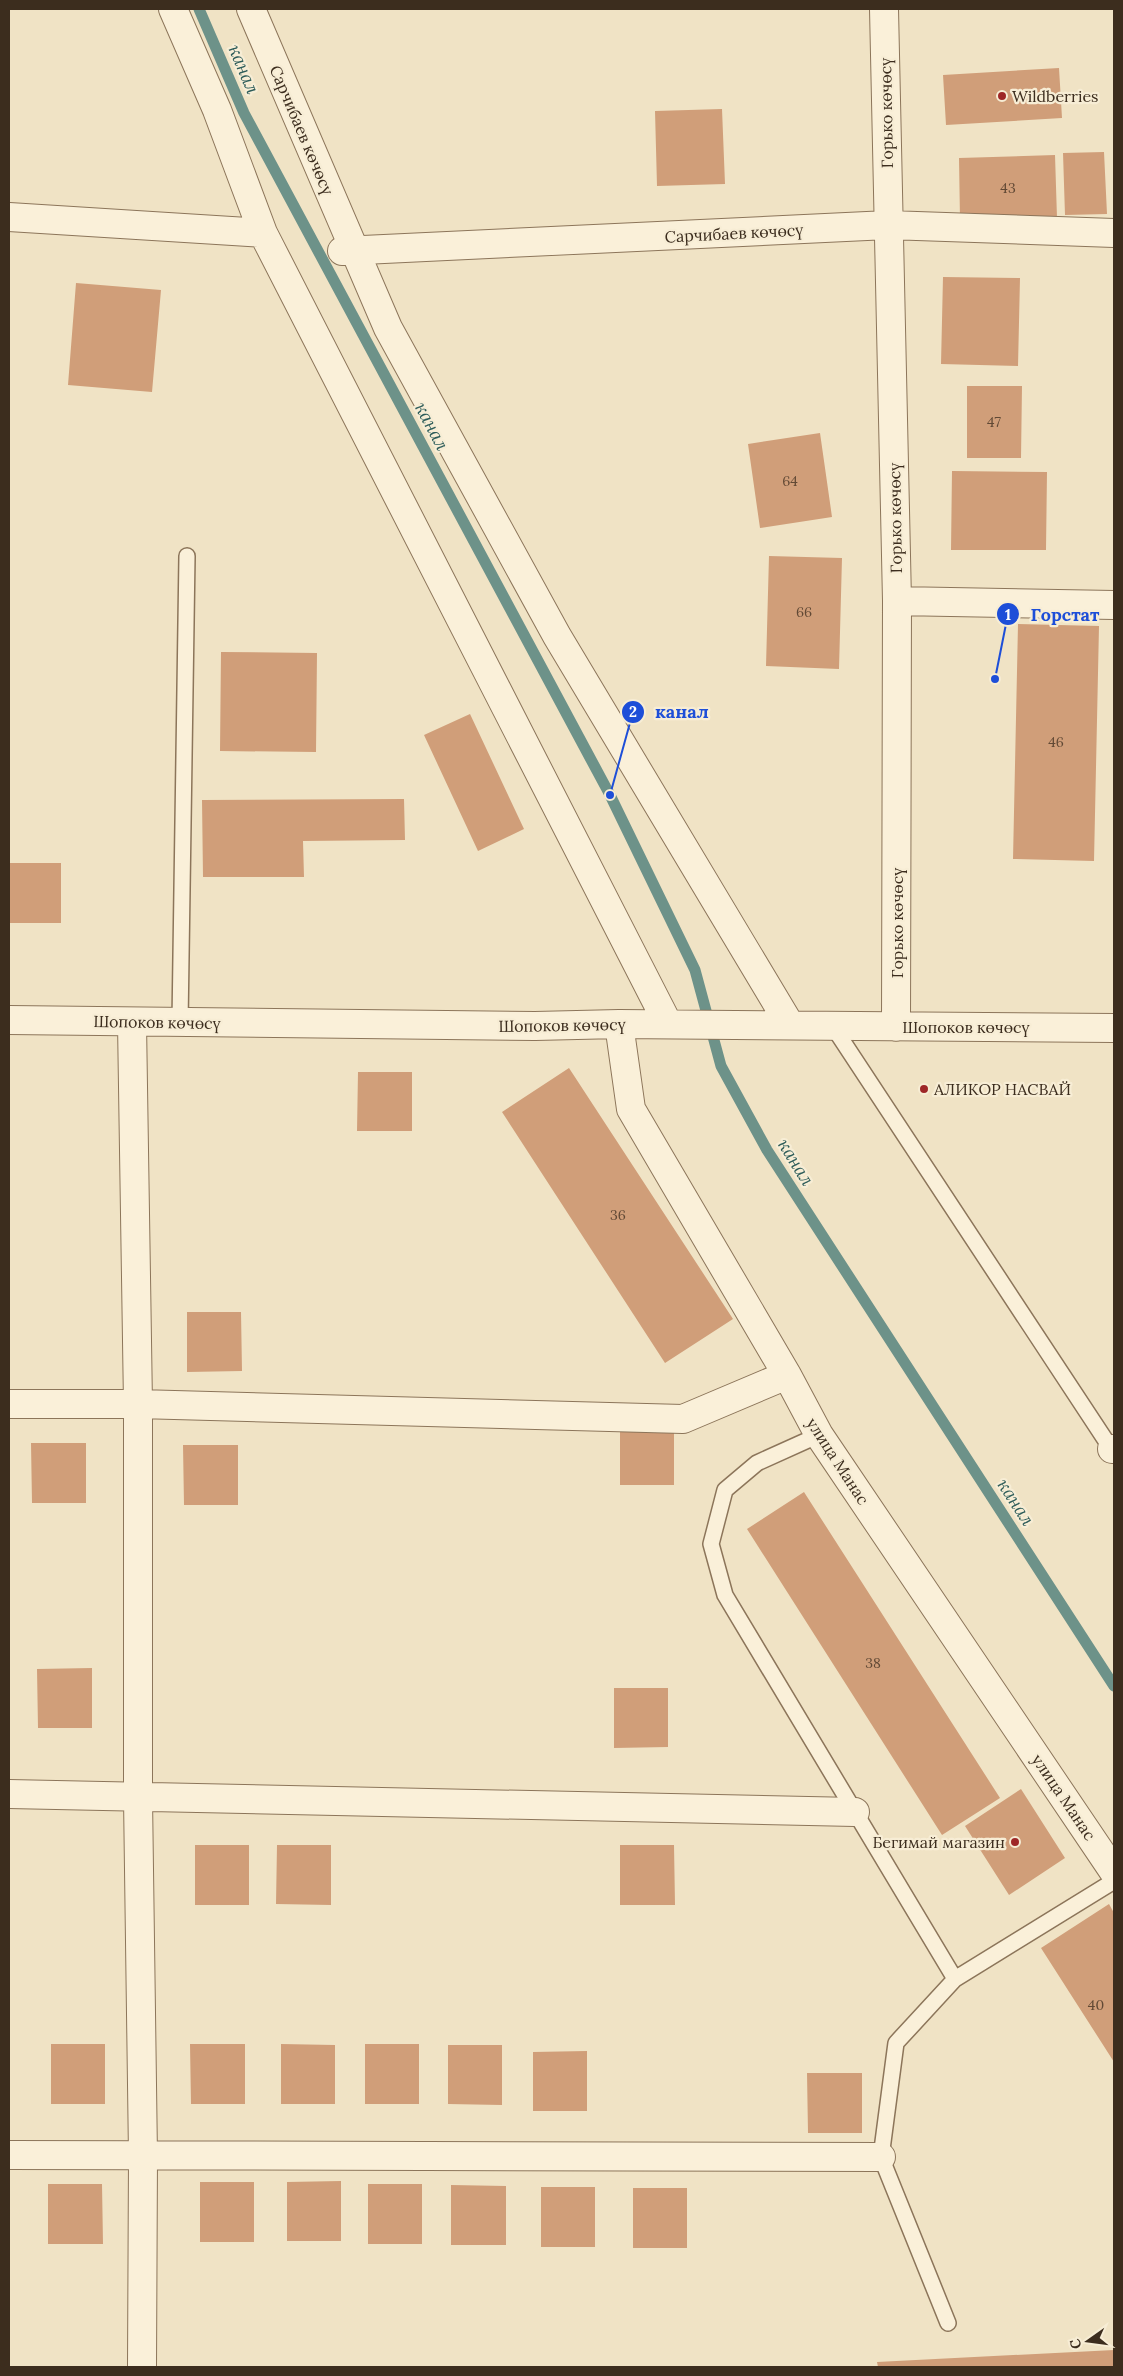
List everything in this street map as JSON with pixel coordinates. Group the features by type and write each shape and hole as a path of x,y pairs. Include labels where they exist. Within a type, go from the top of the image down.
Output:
{"street":[{"path":"173,9 217,110 263,233 669,1025"},
{"name":"Сарчибаев көчөсү","path":"251,9 347,251 888,225 1114,233"},
{"name":"Горько көчөсү","path":"884,9 897,601 896,1027"},
{"path":"9,217 263,233"},
{"path":"347,251 557,636 790,1024"},
{"path":"897,601 1114,605"},
{"name":"Шопоков көчөсү","path":"9,1020 132,1023 535,1026 790,1024 896,1027 1114,1028"},
{"path":"132,1023 138,1404 138,1798 143,2156 142,2367"},
{"name":"улица Манас","path":"619,1024 631,1109 787,1375 819,1435 1114,1872"},
{"path":"9,1404 138,1404 683,1419 787,1375"},
{"path":"9,1794 855,1812"},
{"path":"9,2155 881,2157"}],"lane":[{"path":"180,1023 187,556"},
{"path":"832,1025 1114,1451"},
{"path":"819,1435 757,1463 725,1490 711,1544 725,1595 955,1979"},
{"path":"948,2322 881,2157 896,2043 955,1979 1114,1881"}],"building":[{"name":"Wildberries","path":"1059,68 1062,118 946,125 943,75"},
{"path":"722,109 725,184 657,186 655,111"},
{"path":"1104,152 1107,214 1065,215 1063,153"},
{"path":"1055,155 1057,218 960,220 959,158"},
{"path":"943,277 1020,278 1018,366 941,364"},
{"path":"76,283 161,290 152,392 68,385"},
{"path":"967,386 1022,386 1021,458 967,458"},
{"path":"820,433 832,517 760,528 748,444"},
{"path":"952,471 1047,472 1046,550 951,550"},
{"path":"769,556 842,558 839,669 766,666"},
{"path":"1018,624 1099,626 1094,861 1013,859"},
{"path":"221,652 317,653 316,752 220,751"},
{"path":"470,714 524,829 478,851 424,735"},
{"path":"404,799 405,840 303,841 304,877 203,877 202,800"},
{"path":"9,863 61,863 61,923 9,923"},
{"path":"569,1068 733,1319 665,1363 502,1112"},
{"path":"358,1072 412,1072 412,1131 357,1131"},
{"path":"187,1312 241,1312 242,1371 187,1372"},
{"path":"620,1425 674,1425 674,1485 620,1485"},
{"path":"31,1443 86,1443 86,1503 32,1503"},
{"path":"183,1445 238,1445 238,1505 184,1505"},
{"path":"804,1492 1000,1798 942,1835 747,1529"},
{"path":"92,1668 92,1728 38,1728 37,1669"},
{"path":"614,1688 668,1688 668,1747 614,1748"},
{"name":"Бегимай магазин","path":"1021,1789 1065,1858 1009,1895 965,1826"},
{"path":"195,1845 249,1845 249,1905 195,1905"},
{"path":"277,1845 331,1845 331,1905 276,1904"},
{"path":"620,1845 674,1845 675,1905 620,1905"},
{"path":"1109,1904 1114,1913 1114,2062 1041,1948"},
{"path":"51,2044 105,2044 105,2104 51,2104"},
{"path":"190,2044 245,2044 245,2104 191,2104"},
{"path":"281,2044 335,2045 335,2104 281,2104"},
{"path":"365,2044 419,2044 419,2104 365,2104"},
{"path":"448,2045 502,2045 502,2105 448,2104"},
{"path":"587,2051 587,2111 533,2111 533,2052"},
{"path":"807,2073 862,2073 862,2133 808,2133"},
{"path":"341,2181 341,2241 287,2241 287,2182"},
{"path":"200,2182 254,2182 254,2242 200,2242"},
{"path":"48,2184 102,2184 103,2244 48,2244"},
{"path":"368,2184 422,2184 422,2244 368,2244"},
{"path":"451,2185 506,2186 506,2245 451,2245"},
{"path":"541,2187 595,2187 595,2247 541,2247"},
{"path":"633,2188 687,2188 687,2248 633,2248"},
{"path":"1114,2350 1114,2367 878,2367 877,2362"}],"waterway":[{"name":"канал","path":"199,9 244,113 610,795 695,970 721,1066 767,1150 1114,1686"}],"place":[{"name":"Wildberries","path":"1002,96"},
{"name":"Горстат","path":"995,679"},
{"name":"канал","path":"610,795"},
{"name":"АЛИКОР НАСВАЙ","path":"924,1089"},
{"name":"Бегимай магазин","path":"1015,1842"}]}
